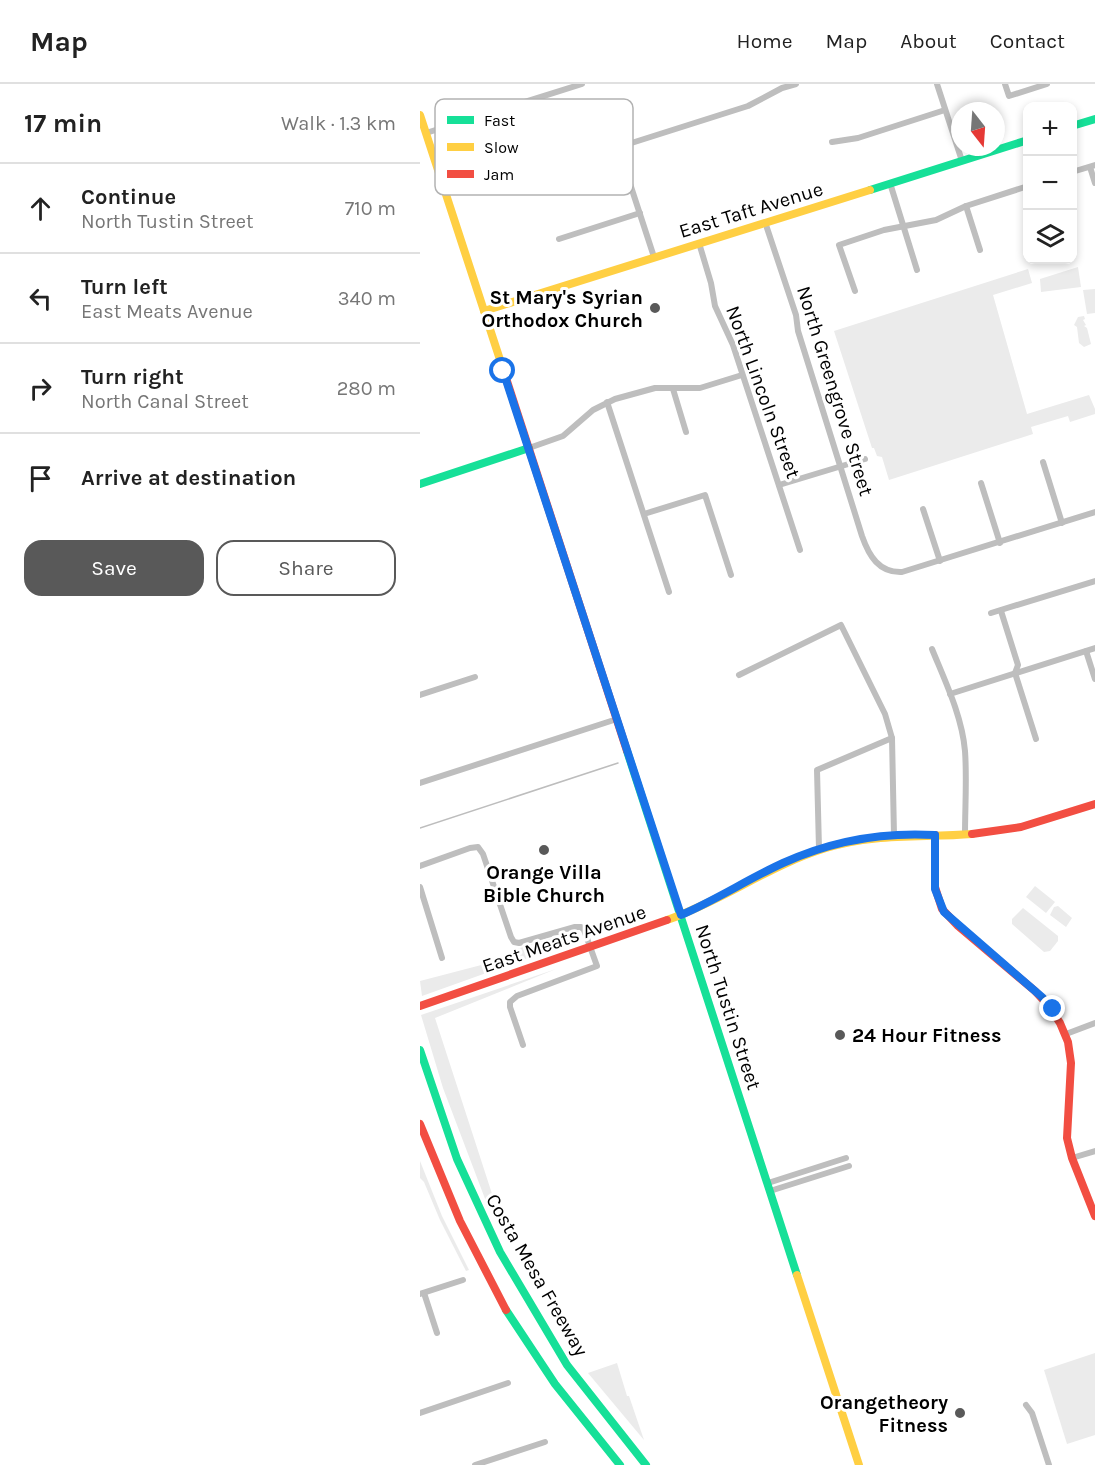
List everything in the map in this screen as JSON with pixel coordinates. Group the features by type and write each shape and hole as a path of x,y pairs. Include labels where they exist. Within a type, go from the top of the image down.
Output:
{"main road":[{"name":"North Tustin Street","path":"420,115 435,161"},
{"path":"1077,124 1095,119"},
{"name":"East Taft Avenue","path":"484,311 1023,142"},
{"name":"North Tustin Street","path":"446,195 859,1465"},
{"path":"420,484 529,448"},
{"name":"East Meats Avenue","path":"422,1005 681,915 718,899 783,863 819,849 857,840 894,835 965,835 1022,826 1095,804"},
{"path":"935,835 935,889 944,912 1042,997 1057,1016 1066,1034 1071,1063 1066,1131 1072,1158 1095,1216"},
{"name":"Costa Mesa Freeway","path":"420,1050 457,1159 500,1252 567,1365 646,1465"},
{"name":"Costa Mesa Freeway","path":"420,1124 456,1215 494,1288 546,1371 620,1465"}],"street":[{"path":"534,99 582,84"},
{"path":"633,142 748,106 782,88 796,84"},
{"path":"937,84 962,161"},
{"path":"1005,84 1009,96 1047,84"},
{"path":"832,142 858,138 945,110"},
{"path":"426,133 435,130"},
{"path":"1077,171 1093,166 1095,183"},
{"path":"890,183 917,270"},
{"path":"855,291 839,245 884,230 904,228 936,220 966,206 1023,188"},
{"path":"633,192 654,257"},
{"path":"966,206 980,250"},
{"path":"559,238 640,213"},
{"name":"North Greengrove Street","path":"765,222 870,556 879,566 889,571 903,572 940,561"},
{"name":"North Lincoln Street","path":"699,243 715,306 733,345 800,550"},
{"path":"529,448 563,436 589,413 607,402 649,389 700,388 742,375"},
{"path":"673,389 686,432"},
{"path":"607,402 669,592"},
{"path":"779,485 865,459"},
{"path":"1043,462 1062,523"},
{"path":"981,483 1000,543"},
{"path":"644,514 705,495 731,575"},
{"path":"922,508 940,561 1095,512"},
{"path":"991,613 1095,581"},
{"path":"1001,611 1018,665 1015,673 1036,739"},
{"path":"739,675 841,626 885,714 892,738 894,835"},
{"path":"950,694 1095,648"},
{"path":"932,649 950,694 965,750 965,835"},
{"path":"1086,651 1095,679"},
{"path":"420,695 475,677"},
{"path":"420,783 617,719"},
{"path":"819,849 818,770 892,738"},
{"path":"420,866 470,848 481,849 514,942 519,943 579,927 584,930 597,966 512,999 510,1006 523,1045"},
{"path":"420,887 442,958"},
{"path":"1066,1034 1095,1023"},
{"path":"1072,1158 1095,1151"},
{"path":"769,1187 846,1158"},
{"path":"769,1187 849,1166"},
{"path":"437,1333 422,1294 463,1280"},
{"path":"420,1413 508,1383"},
{"path":"1026,1406 1032,1413 1049,1465"},
{"path":"475,1465 545,1442"}],"shaded area":[{"path":"1078,267 1081,287 1041,292 1040,279"},
{"path":"1028,269 1032,283 993,295 1027,414 1089,395 1095,414 1070,422 1068,416 1031,427 1033,434 889,480 882,457 877,456 872,448 834,331"},
{"path":"1095,289 1095,313 1087,314 1083,290"},
{"path":"1084,316 1083,320 1086,325 1084,326 1087,328 1091,344 1084,347 1079,343 1077,327 1074,325 1078,317"},
{"path":"1035,886 1055,902 1046,913 1026,897"},
{"path":"1058,906 1072,918 1066,927 1050,915 1054,907"},
{"path":"1023,908 1058,936 1058,941 1050,951 1044,952 1012,924 1012,919"},
{"path":"575,931 579,933 578,938 422,996 420,981 512,957 517,949"},
{"path":"556,969 435,1018 494,1200 487,1204 443,1088 421,1015"},
{"path":"420,1161 442,1216 469,1270 466,1271 424,1182 420,1178"},
{"path":"1095,1353 1095,1435 1067,1444 1044,1370"},
{"path":"617,1363 627,1396 629,1396 644,1440 588,1373"}],"waterway":[{"path":"420,828 618,763"}],"traffic: fast":[{"path":"1077,124 1095,119"},
{"path":"870,190 1023,142"},
{"path":"420,484 529,448"},
{"path":"627,751 797,1275"},
{"path":"420,1050 457,1159 500,1252 567,1365 646,1465"},
{"path":"506,1310 555,1384 620,1465"}],"traffic: slow":[{"path":"420,115 435,161"},
{"path":"484,311 870,190"},
{"path":"446,195 505,375"},
{"path":"667,920 785,864 826,848 880,838 972,834"},
{"path":"797,1275 859,1465"}],"traffic: jam":[{"path":"505,375 627,751"},
{"path":"972,834 1021,827 1095,804"},
{"path":"935,835 935,887 942,909 958,926 1035,991 1049,1006 1068,1042 1071,1063 1067,1138 1072,1158 1095,1216"},
{"path":"420,1006 667,920"},
{"path":"420,1124 460,1221 506,1310"}],"place":[{"name":"St Mary's Syrian Orthodox Church","path":"655,308"},
{"name":"Orange Villa Bible Church","path":"544,850"},
{"name":"24 Hour Fitness","path":"840,1035"},
{"name":"Orangetheory Fitness","path":"960,1413"}],"route":[{"path":"503,371 681,915 718,899 775,867 812,852 866,838 935,835 935,889 944,912 1053,1009"}]}
